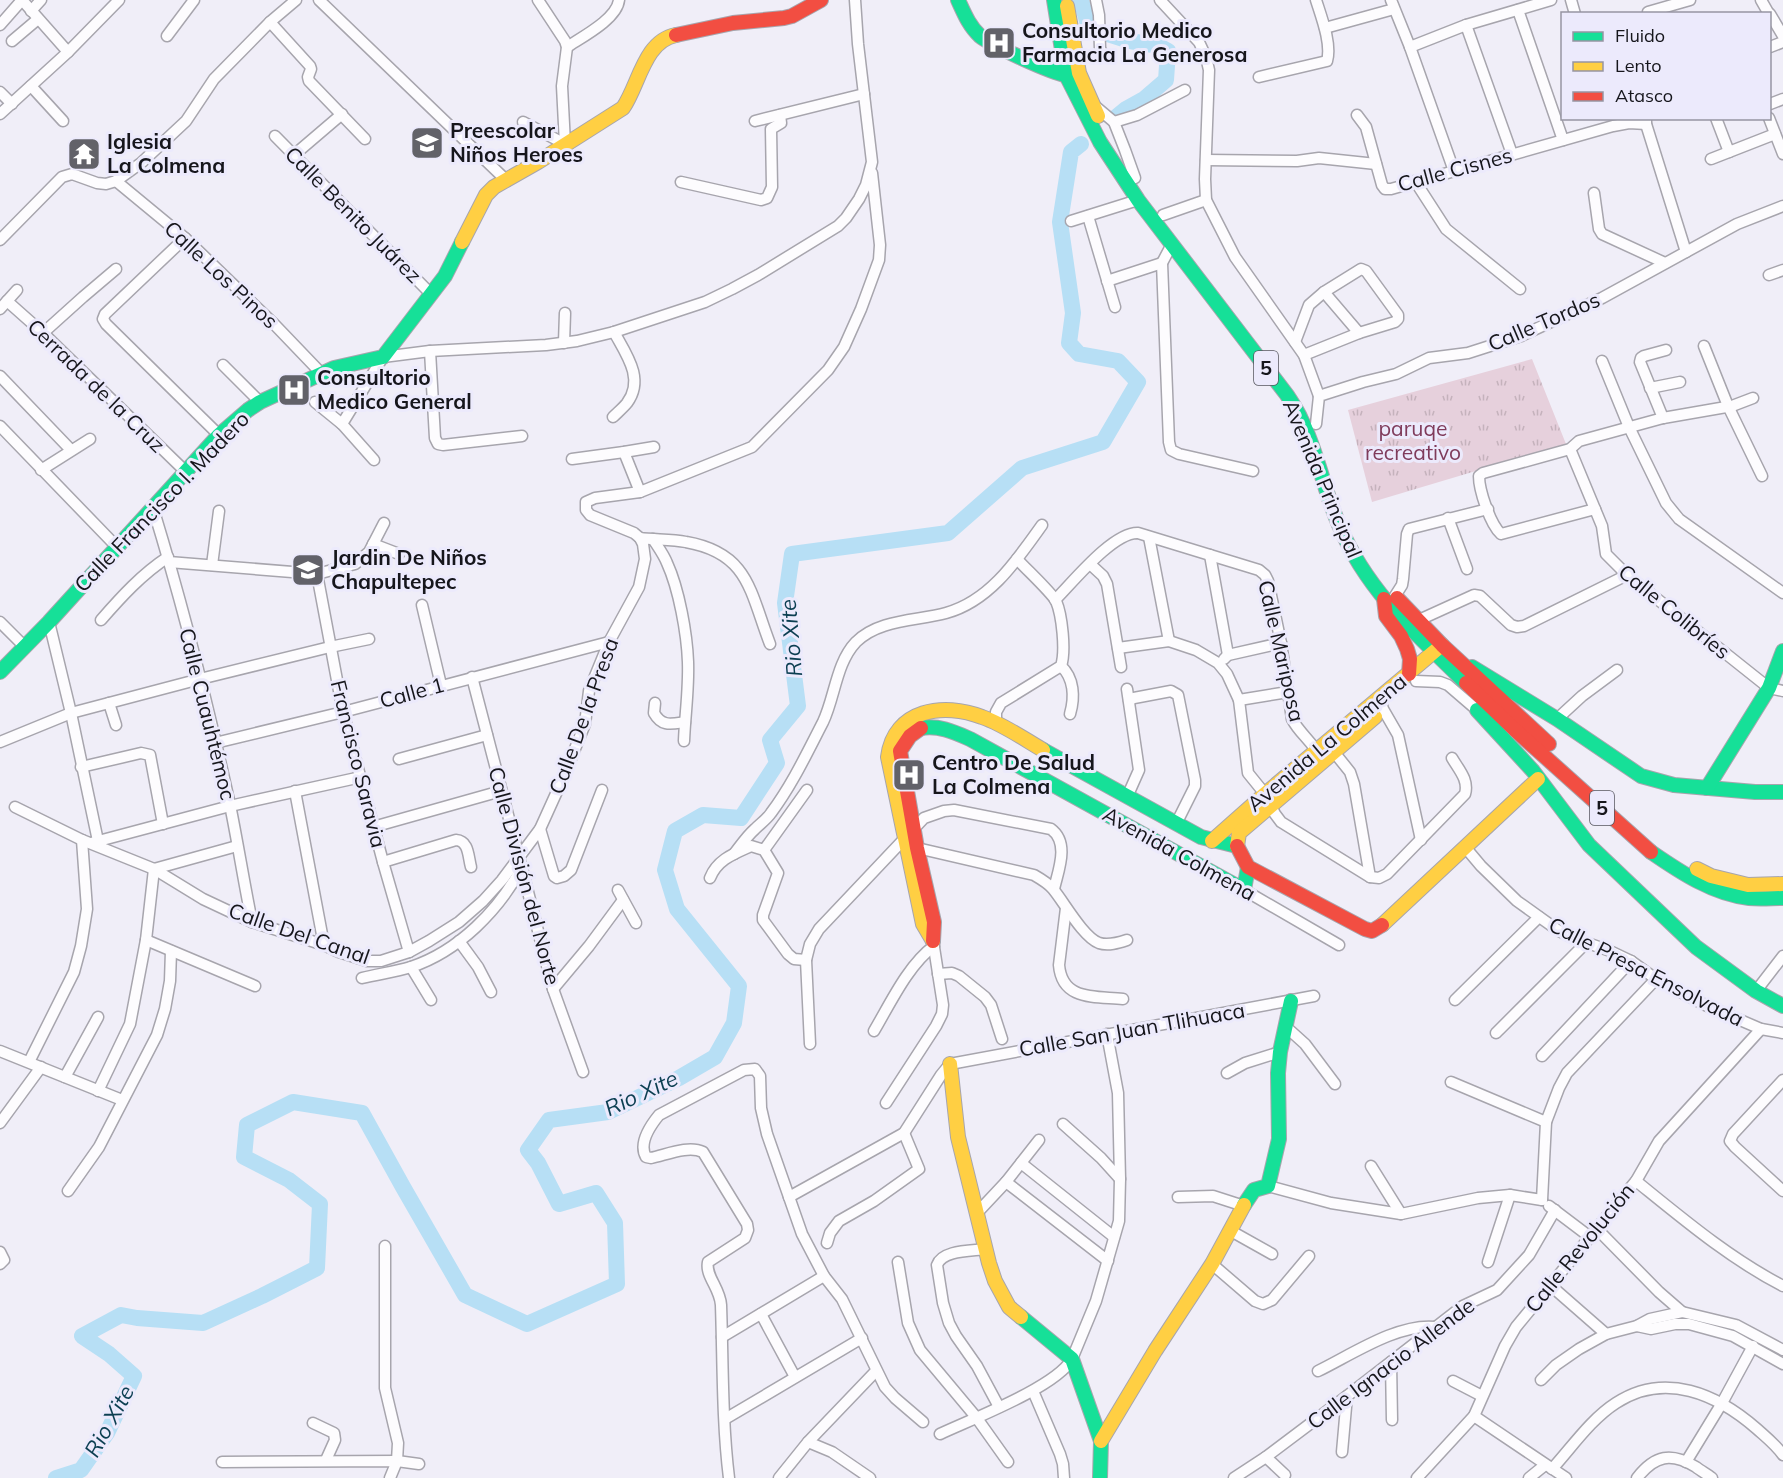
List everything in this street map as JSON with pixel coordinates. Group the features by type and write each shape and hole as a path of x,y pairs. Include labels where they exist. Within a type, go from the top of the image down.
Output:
{"street":[{"path":"0,25 22,0 68,52"},
{"path":"12,41 34,15 41,0"},
{"path":"0,114 68,52 119,0"},
{"path":"167,36 194,0"},
{"path":"0,240 62,177 72,174 106,184 116,181 141,163 186,121 214,79 270,22 296,0"},
{"path":"319,0 507,181"},
{"path":"538,0 567,47 562,86 565,144"},
{"path":"567,47 611,17 619,5 619,0"},
{"path":"342,424 383,357 445,276 486,195 623,108 630,99 650,53 660,40 669,36 733,23 792,16 821,0"},
{"name":"Calle Francisco I. Madero","path":"0,672 49,622 219,435 260,402 334,368 383,357 430,351 564,343 614,332 705,302 732,289 828,232 846,218 859,199 872,170 855,0"},
{"path":"958,0 969,24 980,36 991,43 1072,74"},
{"name":"5","path":"1054,0 1072,74"},
{"name":"5","path":"1065,0 1072,74"},
{"path":"1096,0 1100,24 1099,43 1104,55"},
{"path":"1160,0 1199,42 1209,70 1206,200 1235,257 1304,355 1319,396 1316,424"},
{"path":"1259,77 1327,61 1329,54 1325,28 1316,0"},
{"path":"1410,47 1524,5 1551,0"},
{"path":"1648,8 1677,9 1690,0"},
{"path":"1325,28 1392,4 1410,47 1454,171"},
{"path":"1524,5 1563,140"},
{"path":"1771,17 1783,36"},
{"path":"270,22 310,66 309,81 365,139"},
{"path":"1466,25 1512,154"},
{"name":"Avenida Principal","path":"1072,74 1092,103 1109,137 1135,178 1305,403 1316,424 1352,534 1408,627 1446,655"},
{"name":"Avenida Principal","path":"1072,74 1100,142 1138,200 1287,395 1301,418 1339,526 1354,557 1370,582 1419,621 1446,655"},
{"path":"31,86 63,121"},
{"path":"1114,122 1137,115 1185,90"},
{"path":"0,92 12,104"},
{"path":"755,121 864,94"},
{"path":"1092,103 1114,122 1135,178"},
{"path":"294,155 342,114"},
{"path":"681,182 761,200 767,198 772,188 771,129 781,123 780,115"},
{"path":"1357,115 1366,127 1376,164"},
{"path":"1717,120 1729,152"},
{"path":"1770,120 1783,153"},
{"path":"1646,121 1686,252"},
{"name":"Calle Cisnes","path":"1206,160 1296,161 1319,158 1376,164 1382,185 1385,189 1390,189 1563,140 1611,122 1646,121"},
{"path":"523,122 565,144"},
{"path":"1711,159 1775,134"},
{"name":"Calle Benito Juárez","path":"275,136 431,294"},
{"path":"771,644 747,581 727,556 711,548 695,544 670,539 640,538 634,533 587,514 586,507 588,500 640,492 752,447 838,357 861,309 879,260 880,245 872,170"},
{"name":"Calle Los Pinos","path":"116,181 185,238 321,373"},
{"path":"1415,181 1446,229 1521,289"},
{"path":"1594,193 1599,229 1602,234 1665,263"},
{"path":"1071,221 1138,200"},
{"path":"1162,215 1206,200"},
{"name":"Calle Tordos","path":"1319,396 1396,374 1429,358 1468,353 1521,336 1602,298 1737,224 1783,206"},
{"path":"1088,216 1115,307"},
{"path":"185,238 105,314 104,319 106,324 219,435"},
{"path":"1172,244 1162,263 1171,450 1179,454 1253,471"},
{"path":"1107,281 1162,263"},
{"path":"1295,342 1309,305 1324,292 1361,268 1366,271 1398,315 1395,322 1359,333 1304,355"},
{"path":"43,333 116,269"},
{"path":"1769,275 1783,270"},
{"path":"4,305 17,290"},
{"path":"1324,292 1359,333"},
{"name":"Cerrada de la Cruz","path":"4,305 43,333 185,471"},
{"path":"564,343 565,313"},
{"path":"613,417 627,403 634,384 633,367 614,332"},
{"path":"1704,346 1728,406 1762,476"},
{"path":"1663,418 1650,388 1641,358 1666,350"},
{"path":"430,351 435,438 438,444 443,446 522,436"},
{"path":"1602,361 1629,428 1666,503 1679,519 1783,593"},
{"path":"223,365 260,402"},
{"path":"0,376 71,450"},
{"path":"1650,388 1680,382"},
{"path":"1595,509 1501,534 1488,509 1479,476 1570,449 1580,441 1663,418 1732,406 1753,398"},
{"path":"315,402 342,424 374,460"},
{"path":"0,426 116,546"},
{"path":"0,443 8,435"},
{"path":"41,470 90,439"},
{"path":"572,459 654,447"},
{"name":"Calle Colibríes","path":"1570,449 1602,526 1606,554 1627,575 1769,688 1783,691"},
{"path":"624,452 640,492"},
{"name":"Calle Cuauhtémoc","path":"153,508 169,559 200,679 230,806 252,922"},
{"path":"1488,509 1409,529 1402,585 1389,597 1386,616 1401,636 1407,649 1413,678 1440,681 1477,710 1538,779 1589,845 1696,947 1756,991 1783,1006"},
{"path":"212,565 219,511"},
{"path":"1448,518 1467,569"},
{"path":"101,620 128,590 156,565 169,559 317,574 355,564 369,552 384,523"},
{"path":"734,854 752,831 770,815 792,781 824,718 846,656 857,641 884,626 946,613 973,601 993,586 1017,560 1042,525"},
{"name":"Calle Mariposa","path":"1055,600 1114,541 1130,533 1260,570 1266,575 1268,581 1281,643 1292,719 1320,757"},
{"path":"1149,537 1169,641"},
{"name":"Calle De la Presa","path":"521,862 540,829 585,724 589,690 609,642 639,587 645,559 640,538"},
{"path":"653,539 667,561 672,575 683,624 688,661 684,741"},
{"path":"373,543 399,554"},
{"path":"1210,555 1228,655"},
{"path":"996,724 996,712 1001,703 1061,666 1063,659 1064,645 1055,600 1017,560"},
{"path":"1090,564 1103,576 1107,584 1121,667"},
{"name":"Francisco Saravia","path":"317,574 343,712 409,952"},
{"path":"1419,621 1474,595 1480,596 1511,625 1524,626 1627,575"},
{"path":"422,605 441,686"},
{"path":"0,622 24,646"},
{"path":"29,1062 74,972 87,909 90,841 81,767 71,713 49,622"},
{"path":"0,742 71,713 200,679 369,639"},
{"path":"1118,648 1169,641 1196,650 1218,663 1227,674 1239,700 1248,773 1268,799 1281,822 1370,877 1379,878 1387,874 1465,794 1466,782 1452,758"},
{"name":"Calle 1","path":"214,743 343,712 609,642"},
{"path":"1218,663 1228,655 1281,643"},
{"path":"1707,788 1769,688 1783,651"},
{"path":"1446,655 1557,719 1641,776 1674,785 1783,792"},
{"name":"5","path":"1446,655 1514,729 1645,848 1680,872 1720,891 1749,898 1783,898"},
{"name":"5","path":"1446,655 1649,838 1682,862 1712,876 1748,885 1783,884"},
{"name":"Avenida La Colmena","path":"1212,841 1320,757 1413,678 1446,655"},
{"path":"1061,666 1069,675 1074,700 1070,714"},
{"path":"1557,719 1582,696 1617,670"},
{"name":"Calle División del Norte","path":"472,677 552,989 583,1072"},
{"path":"1127,797 1139,770 1128,694 1134,698 1171,691 1178,695 1195,780 1195,786 1176,824"},
{"path":"1239,700 1288,692"},
{"path":"109,703 116,725"},
{"path":"655,703 654,713 660,722 666,724 685,722"},
{"path":"1382,704 1398,735 1421,840"},
{"name":"Avenida La Colmena","path":"1320,757 1334,752 1382,704"},
{"name":"Avenida Colmena","path":"886,1103 936,1026 942,1014 943,1005 933,943 934,922 917,848 909,833 888,757 891,739 913,718 933,710 967,711 996,724 1201,837 1212,841 1225,841 1237,846"},
{"path":"1477,710 1514,729"},
{"name":"Avenida Colmena","path":"933,943 923,924 909,833 900,751 911,734 917,729 926,727 950,730 1058,787 1339,945"},
{"path":"399,759 487,735"},
{"path":"1334,752 1350,772 1354,784 1370,877"},
{"path":"81,767 141,753 150,755 163,824"},
{"path":"90,841 230,806 361,777"},
{"path":"1237,846 1248,867 1365,929 1372,930 1379,928 1538,779"},
{"path":"540,829 554,876 557,878 564,876 571,870 602,790"},
{"path":"764,850 807,790"},
{"path":"295,791 324,945"},
{"path":"373,827 501,791"},
{"name":"Avenida La Colmena","path":"1237,846 1239,833 1268,799"},
{"name":"Calle Del Canal","path":"15,807 154,870 203,899 252,922 367,961 381,961 409,952 459,922 521,862"},
{"path":"810,1044 806,960 810,944 819,929 924,818 954,810 1052,829 1059,837 1061,848 1054,889"},
{"path":"383,862 462,840 465,843 471,867"},
{"path":"98,1091 130,1024 146,939 154,870 237,846"},
{"path":"710,878 714,869 734,854 751,846 764,850 778,873 763,920 788,954 794,959 806,960"},
{"name":"Calle Presa Ensolvada","path":"1465,847 1517,901 1571,937 1631,961 1656,979 1705,1005 1761,1029 1783,1033"},
{"path":"917,848 1034,875 1054,889 1066,908 1096,941 1109,944 1127,940"},
{"path":"362,978 411,967 459,941 493,910 514,882 521,862"},
{"path":"1244,890 1248,867"},
{"path":"552,989 589,946 621,895 636,923"},
{"path":"1066,908 1059,965 1066,987 1080,994 1123,999"},
{"path":"1455,1000 1539,916"},
{"path":"146,939 255,986"},
{"path":"459,941 478,967 491,992"},
{"path":"874,1031 917,962 933,943"},
{"path":"1496,1033 1586,943"},
{"path":"68,1191 99,1147 157,1035 170,981 171,951"},
{"path":"1756,991 1782,957"},
{"path":"1542,1056 1631,961"},
{"path":"411,967 431,1000"},
{"path":"938,974 952,973 959,976 985,997 991,1005 1002,1040"},
{"path":"1542,1200 1546,1122 1559,1088 1567,1073 1656,979"},
{"name":"Calle San Juan Tlihuaca","path":"950,1064 1314,996"},
{"path":"1268,1186 1279,1139 1280,1052 1292,1001"},
{"path":"65,1077 98,1017"},
{"path":"1285,1026 1305,1044 1335,1084"},
{"name":"Calle Revolución","path":"1417,1478 1474,1416 1505,1346 1516,1327 1636,1180 1659,1141 1761,1029"},
{"path":"940,1434 1033,1391 1067,1367 1072,1359 1096,1301 1119,1221 1118,1093 1107,1034"},
{"path":"0,1051 122,1100"},
{"path":"1227,1073 1245,1063 1280,1052"},
{"path":"789,1197 904,1133 950,1064"},
{"path":"950,1064 958,1137 995,1281 1009,1307 1072,1359 1101,1441 1100,1478"},
{"path":"0,1123 41,1067"},
{"path":"729,1478 721,1298 708,1272 707,1265 708,1262 745,1238 748,1230 747,1224 703,1152 689,1149 651,1158 646,1157 643,1152 649,1126 659,1115 736,1072 755,1069 760,1077 761,1108 767,1134 802,1234 824,1276 842,1299 885,1387 923,1422"},
{"path":"1783,1080 1733,1134 1730,1141 1783,1191"},
{"path":"1451,1082 1546,1122"},
{"path":"1063,1124 1101,1158 1120,1179"},
{"path":"826,1243 830,1233 840,1221 874,1201 919,1169 904,1133"},
{"path":"976,1214 1006,1182 1039,1140"},
{"path":"1021,1163 1114,1238"},
{"path":"1371,1166 1401,1214"},
{"path":"1636,1180 1709,1239 1761,1275 1783,1286"},
{"path":"1006,1182 1108,1261"},
{"path":"1101,1441 1212,1264 1254,1190 1268,1186 1331,1203 1401,1214 1478,1198 1510,1196 1542,1200 1594,1233 1682,1312"},
{"path":"1178,1197 1213,1196 1244,1206"},
{"path":"1488,1262 1510,1196"},
{"name":"Calle Ignacio Allende","path":"1234,1478 1266,1457 1463,1306 1497,1290 1529,1255 1555,1210"},
{"path":"1231,1231 1272,1254"},
{"path":"385,1246 385,1388 398,1443 397,1461 390,1478"},
{"path":"985,1249 944,1256 937,1265 943,1303 949,1323 977,1366 999,1407"},
{"path":"0,1252 4,1260 0,1264"},
{"path":"1212,1264 1255,1301 1263,1304 1272,1300 1309,1257"},
{"path":"898,1262 908,1323 920,1350 976,1417 1008,1462"},
{"path":"722,1337 824,1276"},
{"path":"1550,1285 1606,1334"},
{"path":"1541,1380 1556,1365 1606,1334 1637,1326 1650,1319 1682,1312 1736,1325 1783,1350"},
{"path":"761,1314 795,1377"},
{"path":"1637,1326 1651,1329 1675,1324 1689,1324 1733,1336 1783,1364"},
{"path":"1318,1371 1395,1332 1425,1326 1435,1327"},
{"path":"725,1419 862,1338"},
{"path":"1686,1462 1753,1346"},
{"path":"1391,1362 1392,1420"},
{"path":"779,1478 808,1442 876,1371"},
{"path":"1453,1381 1482,1396"},
{"path":"1528,1478 1549,1467 1614,1404 1644,1390 1677,1388 1722,1403 1750,1423 1778,1447 1783,1455"},
{"path":"1033,1391 1060,1454 1064,1478"},
{"path":"1342,1452 1347,1396"},
{"path":"1474,1416 1566,1478"},
{"path":"313,1423 334,1432 334,1440 326,1460"},
{"path":"808,1442 832,1452 870,1478"},
{"path":"1266,1457 1285,1475"},
{"path":"1637,1478 1648,1465 1671,1457 1686,1462 1712,1478"},
{"path":"222,1462 326,1460 397,1461 419,1464"}],"green space":[{"name":"paruqe recreativo","path":"1532,359 1566,444 1372,502 1348,410"}],"waterway":[{"name":"Rio Xite","path":"1081,0 1089,28 1130,41 1159,46 1168,51 1166,80 1144,99 1115,118"},
{"name":"Rio Xite","path":"56,1478 81,1470 107,1433 134,1376 109,1354 82,1336 121,1315 203,1323 317,1268 320,1204 289,1180 244,1157 247,1125 293,1102 362,1113 465,1295 527,1324 617,1284 615,1223 596,1193 559,1204 538,1163 528,1150 549,1120 608,1112 679,1078 715,1057 734,1023 739,986 677,909 665,870 675,831 703,815 741,818 777,763 770,740 798,706 785,603 792,554 948,533 1022,468 1103,442 1138,382 1118,361 1079,354 1069,343 1073,313 1060,222 1071,152 1081,144"}],"traffic: fast":[{"path":"958,0 973,28 986,40 1048,69 1066,75 1075,74"},
{"path":"1054,0 1066,75 1100,142 1138,200 1287,395 1312,445 1340,527 1364,572 1395,611 1466,683"},
{"path":"0,672 49,622 219,435 248,410 260,402 334,368 383,357 445,276 462,242"},
{"path":"1707,788 1769,688 1783,651"},
{"path":"1472,667 1557,719 1641,776 1674,785 1783,792"},
{"path":"1477,710 1533,771 1589,845 1696,947 1756,991 1783,1006"},
{"path":"921,728 940,728 970,739 1244,890 1248,867"},
{"path":"1043,750 1201,837 1237,846"},
{"path":"1651,852 1685,874 1723,892 1749,898 1783,898"},
{"path":"1244,1205 1254,1190 1268,1186 1279,1139 1278,1073 1291,1001"},
{"path":"1021,1317 1072,1359 1101,1441 1100,1478"}],"traffic: slow":[{"path":"1067,6 1079,73 1098,116"},
{"path":"462,242 486,195 494,187 623,108 649,55 665,39 676,35"},
{"path":"1212,841 1442,645"},
{"path":"933,941 923,924 888,757 892,741 900,728 910,719 923,713 952,710 967,712 990,720 1043,750"},
{"path":"1237,846 1239,833 1375,717"},
{"path":"1382,925 1538,779"},
{"path":"1697,869 1711,876 1748,885 1783,884"},
{"path":"950,1064 958,1137 989,1263 995,1281 1009,1307 1021,1317"},
{"path":"1101,1441 1155,1351 1212,1264 1244,1205"}],"traffic: jam":[{"path":"676,35 733,23 784,18 821,0"},
{"path":"1397,598 1442,645 1549,744"},
{"path":"1384,599 1386,616 1401,636 1407,649 1410,659 1409,674"},
{"path":"1466,683 1651,852"},
{"path":"921,728 910,736 900,751 917,848 934,922 933,941"},
{"path":"1237,846 1248,867 1365,929 1372,931 1382,925"}],"place":[{"name":"Consultorio Medico Farmacia La Generosa","path":"999,43"},
{"name":"Preescolar Niños Heroes","path":"427,143"},
{"name":"Iglesia La Colmena","path":"84,154"},
{"name":"Consultorio Medico General","path":"294,390"},
{"name":"Jardin De Niños Chapultepec","path":"308,570"},
{"name":"Centro De Salud La Colmena","path":"909,775"}]}
